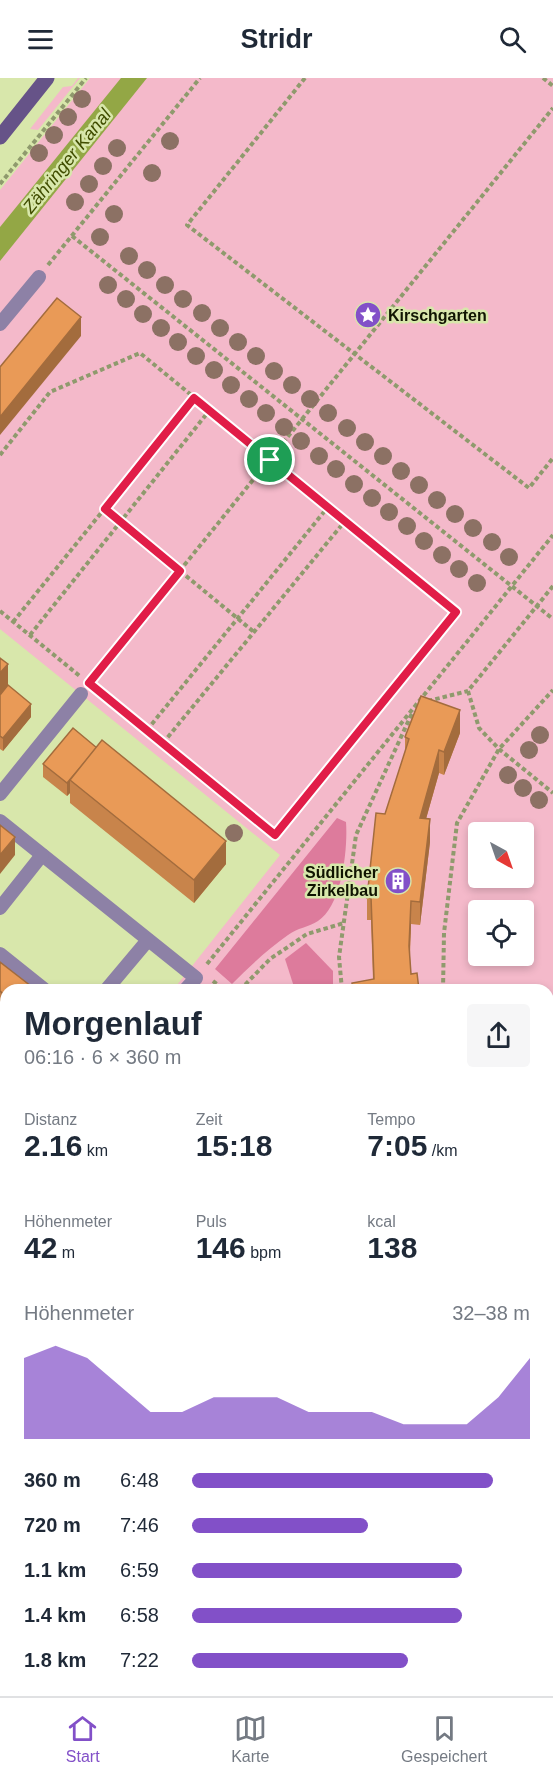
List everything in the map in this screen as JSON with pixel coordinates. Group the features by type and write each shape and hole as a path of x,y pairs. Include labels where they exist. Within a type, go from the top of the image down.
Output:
{"main road":[{"path":"0,137 46,78"}],"lane":[{"path":"0,324 39,278"},
{"path":"0,794 85,689"},
{"path":"0,821 196,978 190,984"},
{"path":"0,908 42,855"},
{"path":"111,984 148,940"},
{"path":"0,954 38,984"}],"path":[{"path":"0,184 86,78"},
{"path":"39,278 200,78"},
{"path":"305,78 187,225 529,488 553,458"},
{"path":"543,78 553,86"},
{"path":"85,689 553,108"},
{"path":"72,236 553,619"},
{"path":"0,455 50,392 140,353 456,612 275,835 147,730 85,689 30,635 0,611"},
{"path":"13,622 194,398"},
{"path":"30,635 209,411"},
{"path":"147,730 328,507"},
{"path":"105,509 254,632"},
{"path":"163,744 345,522"},
{"path":"196,978 553,535"},
{"path":"416,705 468,691 553,586"},
{"path":"443,984 444,933 457,823 499,749 553,690"},
{"path":"468,691 479,728 499,749 553,793"},
{"path":"341,984 339,957 356,836 416,705"},
{"path":"246,984 270,959 306,934 344,923"}],"shaded area":[{"path":"80,78 38,130 30,129 63,87 72,86"},
{"path":"90,78 553,78 553,984 178,984 280,855 0,629 0,190"},
{"path":"337,818 346,822 346,846 342,876 333,903 318,921 281,940 232,984 215,969"},
{"path":"306,943 333,971 333,984 293,984 285,959"}],"water":[{"name":"Zähringer Kanal","path":"121,78 147,78 0,261 0,227"}],"building":[{"path":"57,298 81,317 0,417 0,367"},
{"path":"0,658 8,664 0,673"},
{"path":"8,685 31,704 3,738 0,736 0,695"},
{"name":"Südlicher Zirkelbau","path":"421,696 460,710 444,752 439,750 420,818 430,819 420,902 411,901 409,946 411,974 417,973 418,984 352,984 374,979 371,897 367,898 376,813 385,814 409,739 405,737"},
{"path":"73,728 97,748 67,783 43,764"},
{"path":"102,740 226,841 194,880 70,780"},
{"path":"0,825 15,837 0,855"},
{"path":"0,962 28,984 0,984"}],"place":[{"name":"Kirschgarten","path":"368,315"},
{"name":"Südlicher Zirkelbau","path":"398,881"}],"route":[{"path":"194,398 270,460 456,612 275,835 89,683 180,571 105,509 194,398"}]}
